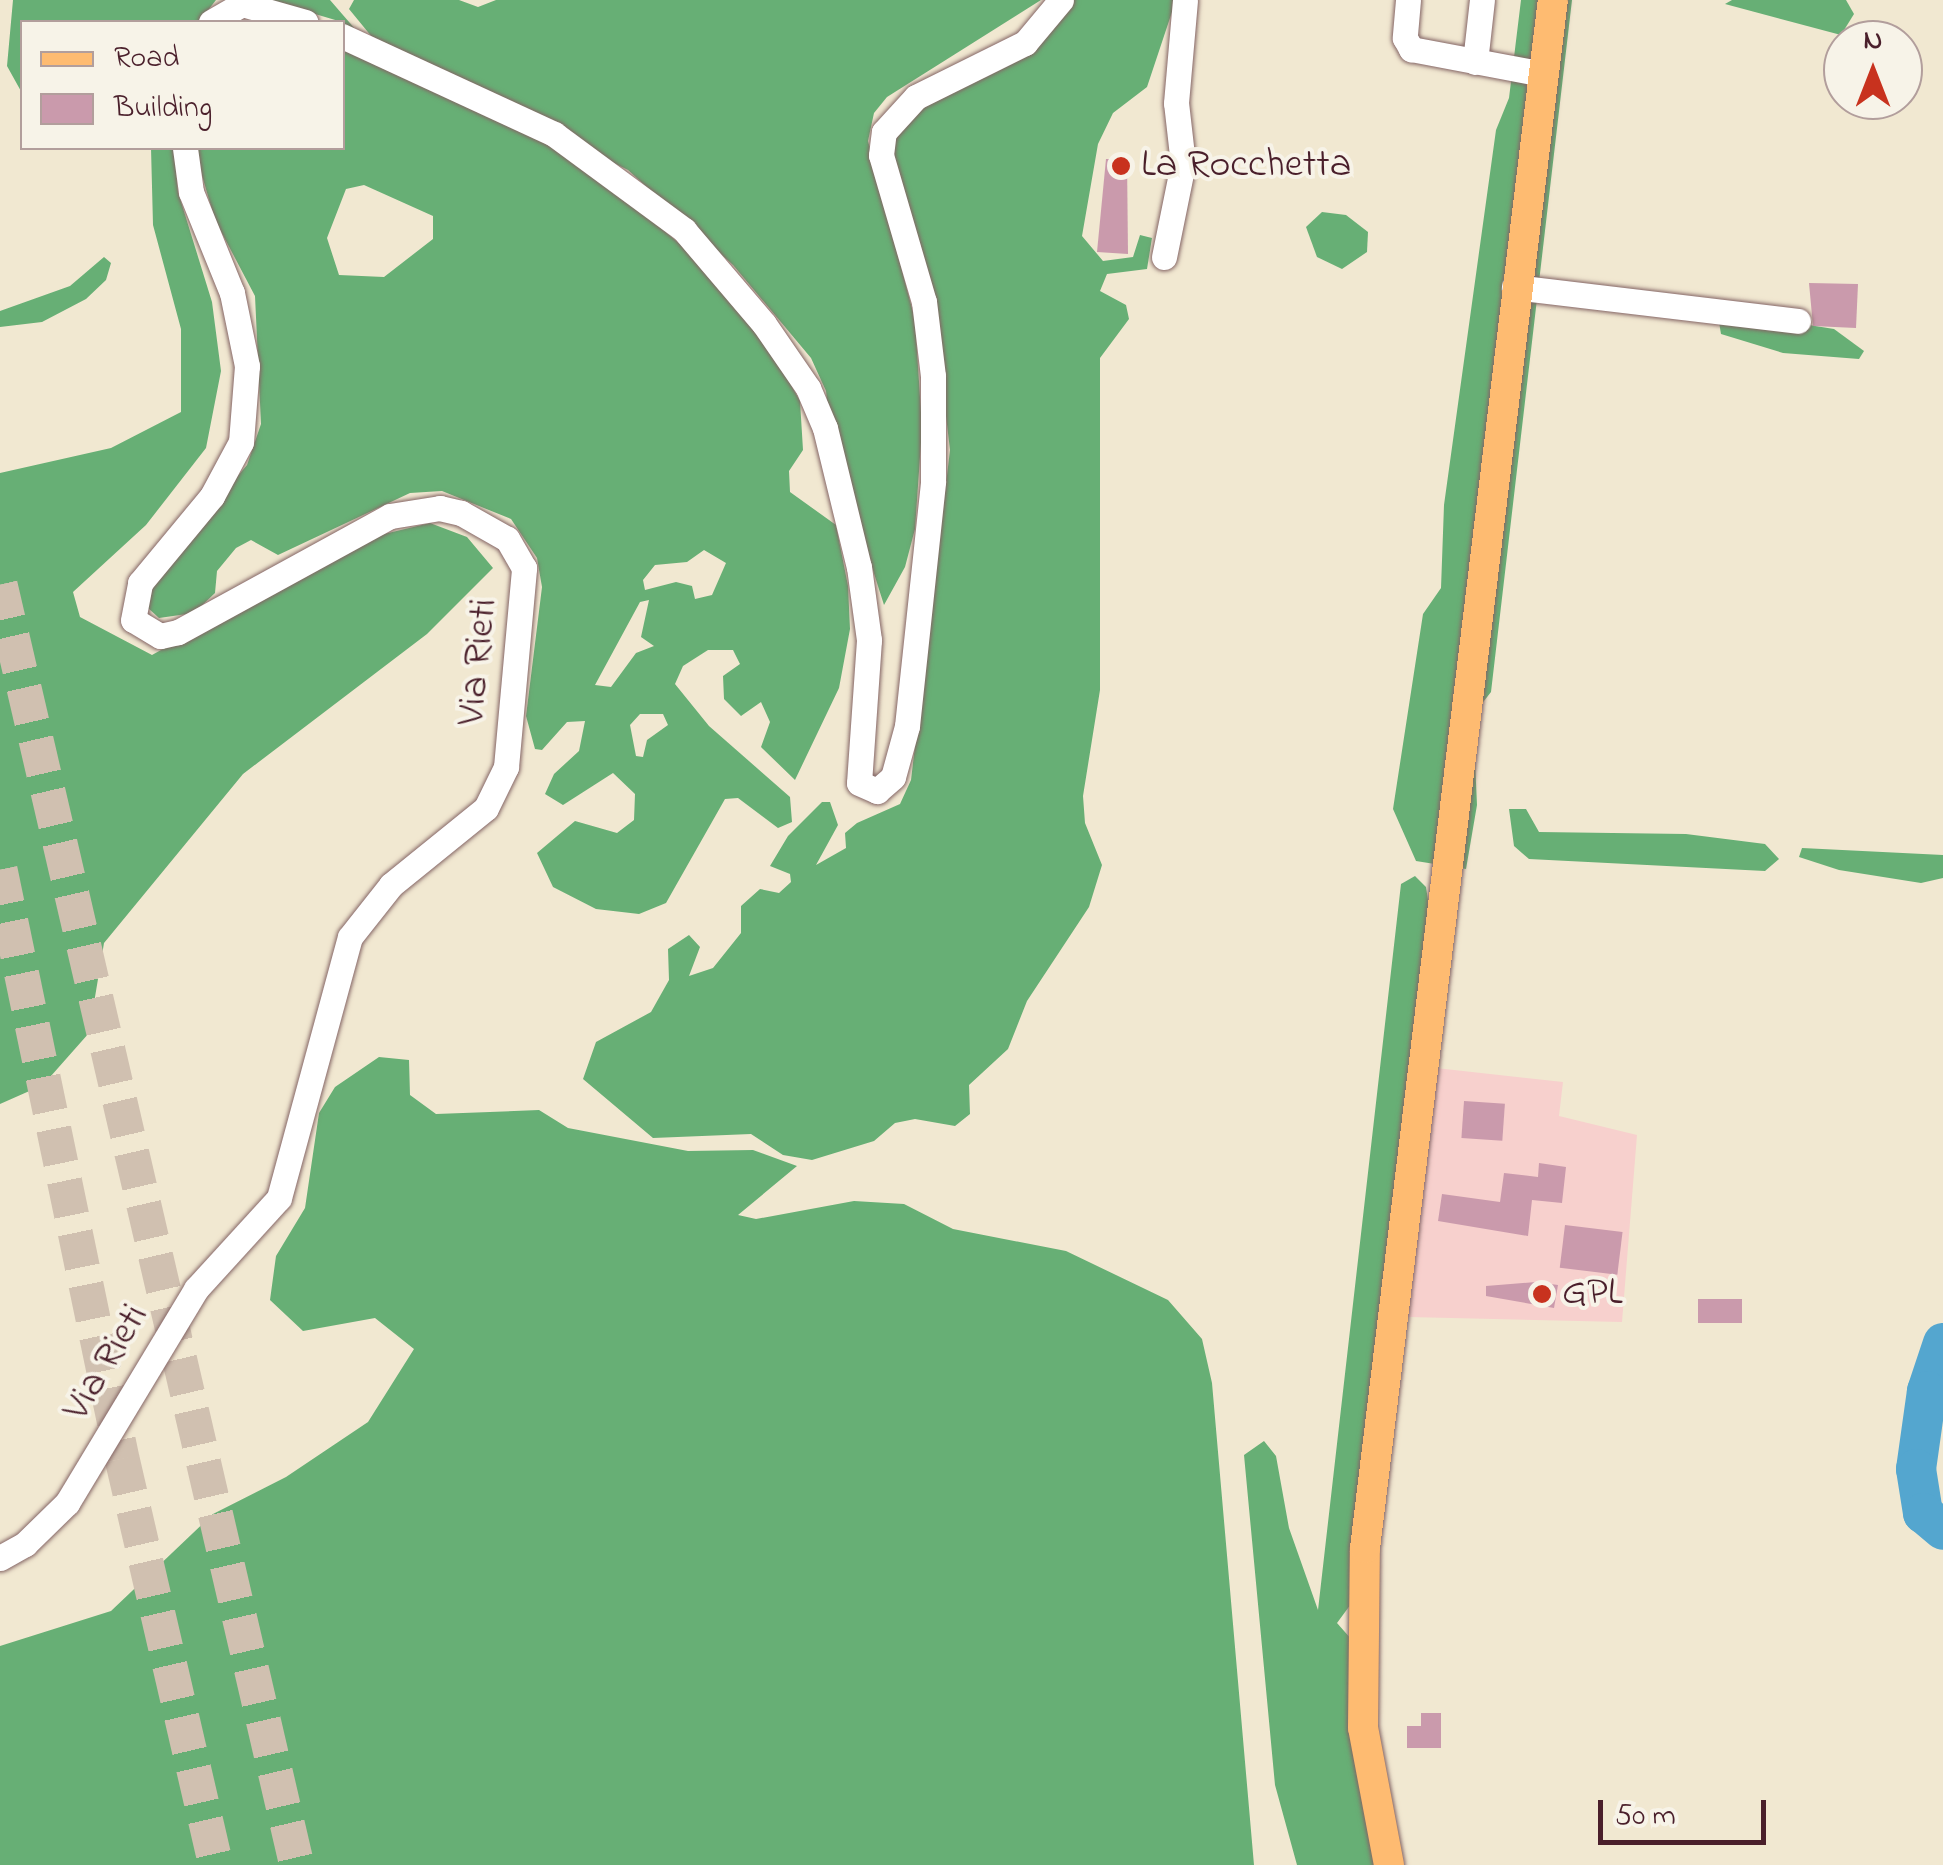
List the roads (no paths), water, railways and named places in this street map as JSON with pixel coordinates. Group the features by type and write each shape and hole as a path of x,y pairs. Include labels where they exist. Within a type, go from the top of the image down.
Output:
{"main road":[{"path":"1389,1865 1362,1728 1365,1548 1514,287 1553,0"}],"street":[{"path":"345,37 554,134 684,230 764,324 808,388 825,428 858,566 869,640 858,783 877,791 893,777 907,726 932,481 932,376 924,302 882,155 884,132 916,97 1025,43 1062,0"},
{"path":"1164,257 1183,164 1176,103 1185,0"},
{"path":"1408,0 1405,38 1411,49 1543,74"},
{"path":"1474,62 1482,0"},
{"path":"214,20 242,4 297,20"},
{"name":"Via Rieti","path":"0,1558 25,1544 67,1503 196,1289 279,1198 350,936 391,885 486,808 506,767 524,568 507,539 461,513 440,508 390,516 178,632 160,636 132,620 140,583 212,496 241,442 247,366 232,294 192,192 185,150"},
{"path":"1514,287 1798,321"}],"waterway":[{"path":"1943,1343 1927,1391 1916,1469 1923,1513 1943,1530"}],"tunnel":[{"path":"0,584 297,1865"},
{"path":"0,869 122,1458 216,1865"}],"place":[{"name":"La Rocchetta","path":"1121,166"},
{"name":"GPL","path":"1542,1294"}]}
